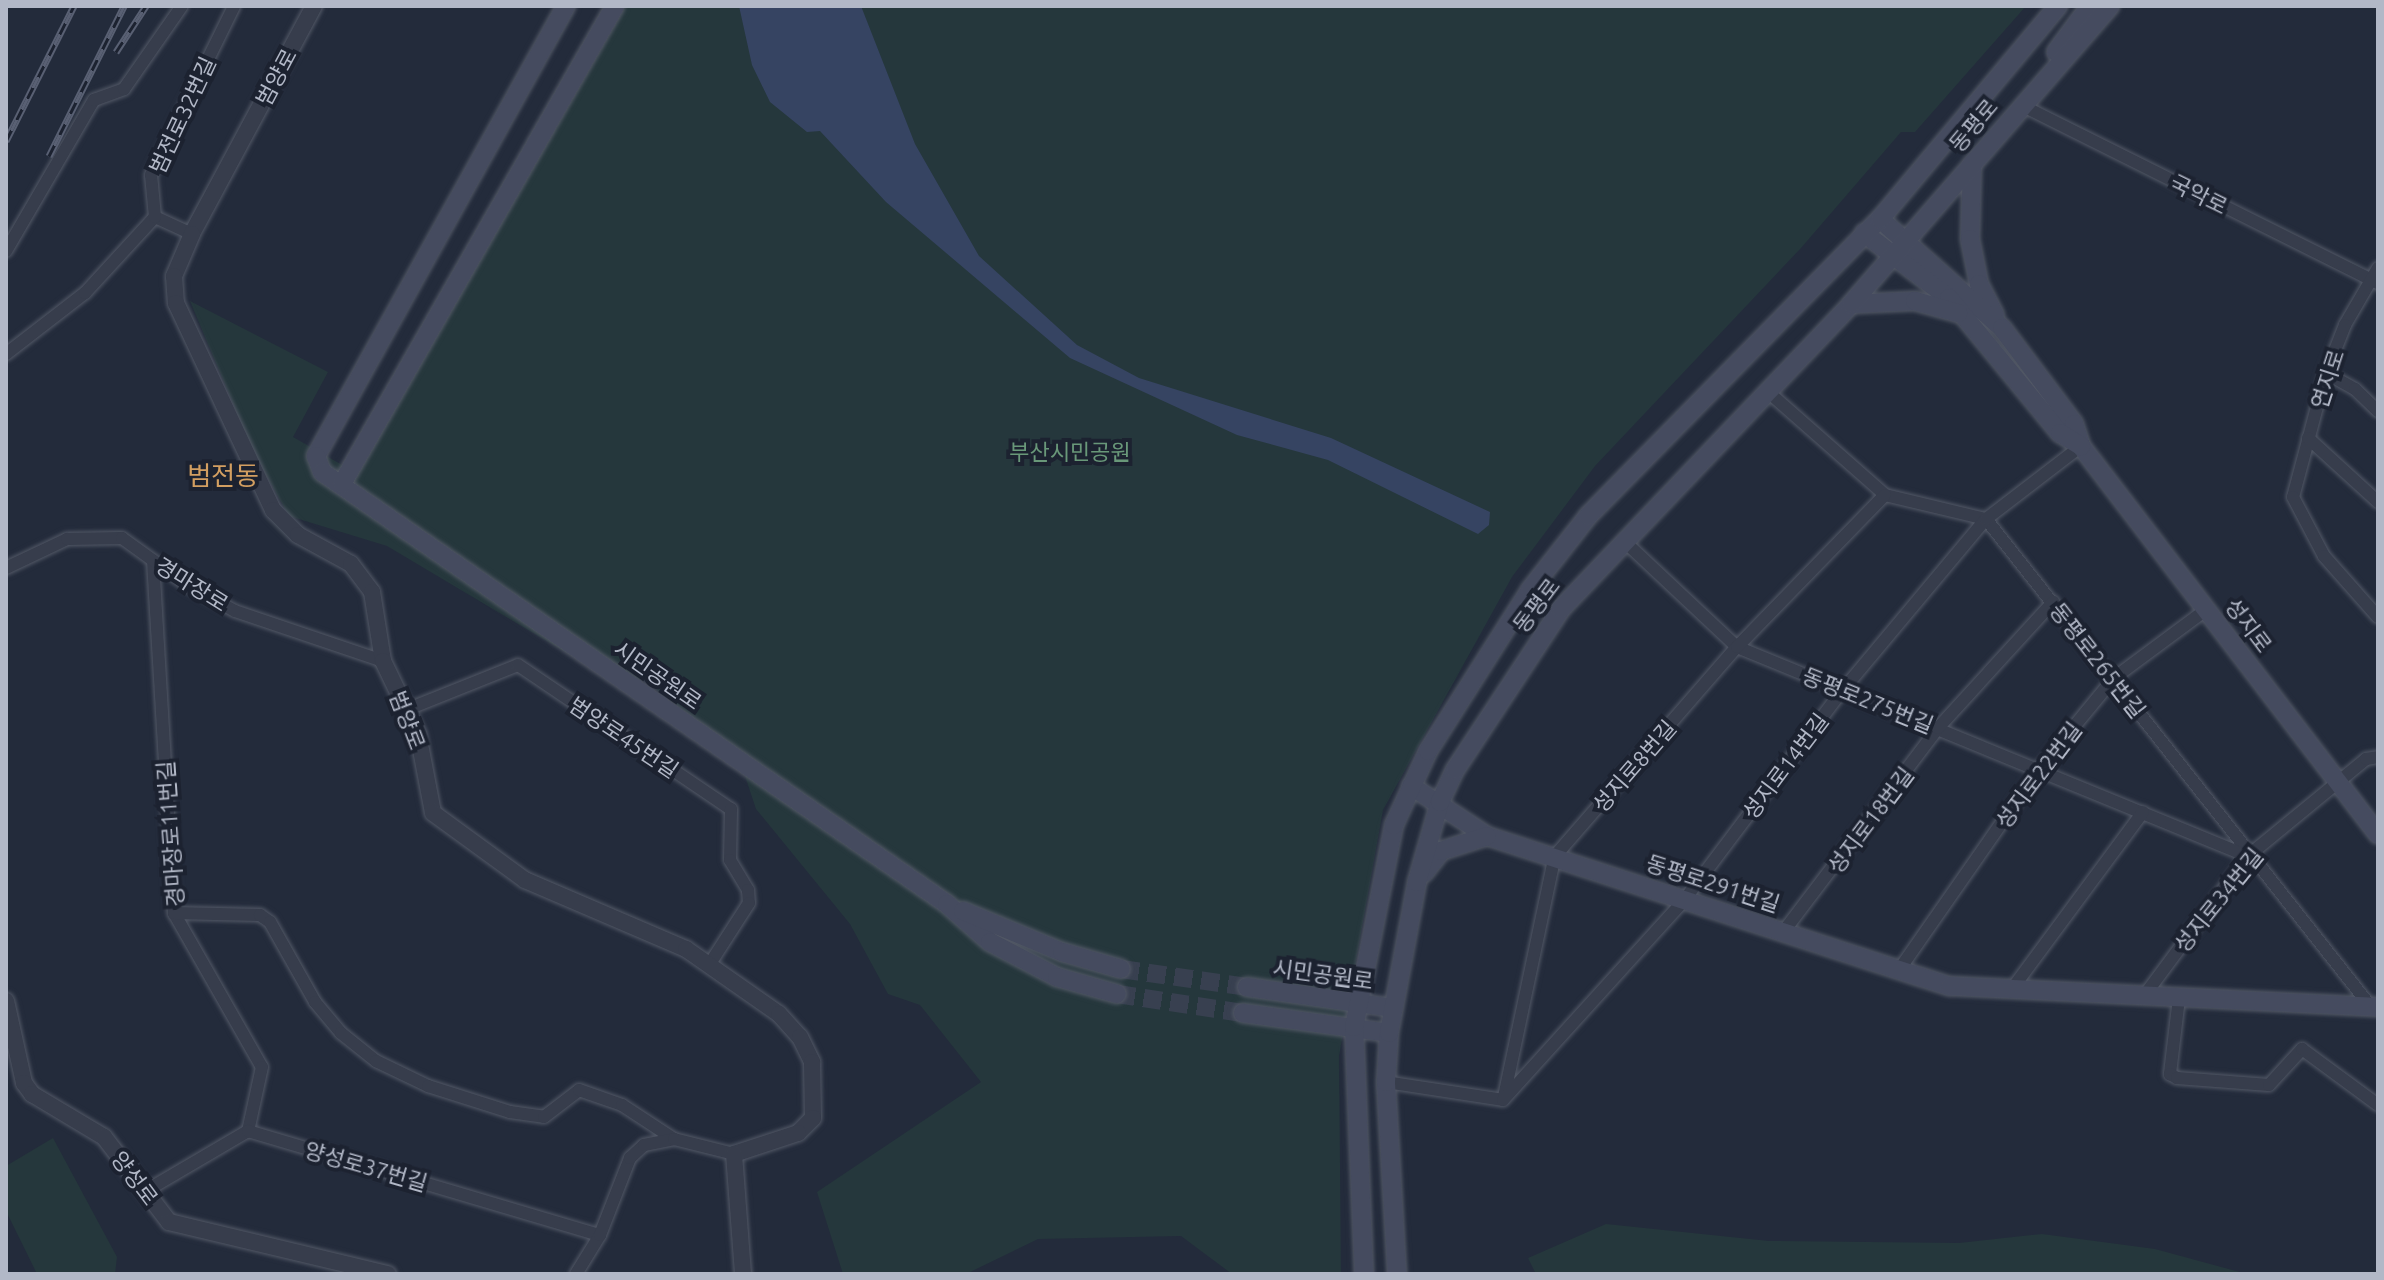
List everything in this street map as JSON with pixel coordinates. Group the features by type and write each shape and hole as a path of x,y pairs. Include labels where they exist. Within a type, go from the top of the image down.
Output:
{"main road":[{"name":"시민공원로","path":"566,6 316,456 322,472 947,904 990,942 1057,977 1117,994"},
{"path":"342,484 615,6"},
{"path":"1984,99 2058,6"},
{"path":"1984,99 2071,6"},
{"path":"2021,105 2090,6"},
{"path":"2021,105 2110,6"},
{"name":"동평로","path":"1364,1274 1354,1027 1394,825 1411,786 1522,603 1570,538 1880,219 1984,99"},
{"name":"동평로","path":"1397,1274 1386,1082 1389,1033 1417,882 1440,802 1561,609 1623,540 1851,304 2021,105"},
{"name":"성지로","path":"1972,164 1970,239 1979,284 2002,328 2074,424 2081,446 2378,834"},
{"name":"성지로","path":"1880,219 2002,328"},
{"name":"성지로","path":"1864,233 1926,277 1965,317 2060,433 2081,446"},
{"path":"1851,304 1915,301 1965,317"},
{"name":"동평로291번길","path":"1411,786 1440,802 1487,836 1950,986 2375,1007"},
{"path":"1417,882 1441,851 1487,836"},
{"name":"시민공원로","path":"947,904 1062,952 1121,969"},
{"name":"시민공원로","path":"1247,987 1393,1008"},
{"path":"1243,1013 1389,1033"}],"street":[{"path":"6,251 94,100 124,89 182,6"},
{"name":"범전로32번길","path":"155,217 151,175 234,6"},
{"name":"범양로","path":"314,6 192,234 174,276 176,303 273,510 298,535 351,564 372,592 383,661 408,709 433,813 525,880 586,903 709,965 779,1014 800,1037 812,1062 816,1091 813,1118 798,1133 734,1154"},
{"name":"국악로","path":"2021,105 2376,277"},
{"path":"6,354 85,293 155,217 192,234"},
{"name":"연지로","path":"2376,277 2326,373 2293,497 2324,556 2378,617"},
{"path":"2326,373 2355,389 2378,411"},
{"path":"1766,390 1885,495 1986,519"},
{"path":"2308,438 2378,502"},
{"name":"성지로14번길","path":"1503,1100 1685,899 1842,691 1986,519 2081,446"},
{"name":"성지로8번길","path":"1503,1100 1555,856 1737,647 1885,495"},
{"name":"동평로265번길","path":"1986,519 2114,678 2248,856 2375,1007"},
{"name":"경마장로","path":"6,568 48,545 87,535 122,538 153,561 235,611 383,661"},
{"name":"동평로275번길","path":"1623,540 1737,647 2040,768 2248,856"},
{"name":"경마장로11번길","path":"153,561 174,913 262,1067 248,1131"},
{"name":"성지로18번길","path":"1784,931 1938,728 2053,602"},
{"name":"성지로22번길","path":"1899,970 2040,768 2114,678 2207,609"},
{"name":"범양로45번길","path":"408,709 518,665 731,809 730,860 748,890 749,903 709,965"},
{"name":"성지로34번길","path":"2144,996 2248,856 2366,759 2378,757"},
{"path":"2012,989 2143,812"},
{"path":"174,913 260,915 270,922 315,1002 341,1033 376,1061 428,1086 510,1112 544,1117 579,1090 622,1105 674,1139 734,1154 743,1274"},
{"path":"2179,998 2170,1074 2177,1078 2269,1085 2302,1049 2378,1105"},
{"name":"양성로","path":"6,1001 24,1083 32,1094 104,1137 169,1222 388,1274"},
{"path":"1386,1082 1503,1100"},
{"path":"144,1192 248,1131"},
{"name":"양성로37번길","path":"248,1131 600,1235"},
{"path":"576,1274 600,1235 630,1158 644,1145 674,1139"}],"green space":[{"name":"부산시민공원","path":"626,6 2026,6 1915,132 1901,132 1801,248 1595,466 1512,577 1383,810 1339,1056 1341,1274 1232,1274 1181,1236 1038,1239 966,1274 843,1274 817,1192 981,1082 920,1005 888,994 850,924 756,809 737,752 643,679 609,678 387,546 289,516 254,454 190,301 328,372 293,437 358,474"},
{"path":"53,1138 117,1257 115,1274 37,1274 6,1211 6,1166"},
{"path":"1606,1224 1769,1241 1959,1243 2042,1234 2155,1249 2247,1274 1536,1274 1528,1258"}],"water":[{"path":"739,6 861,6 915,144 979,256 1077,345 1139,378 1331,438 1490,512 1489,525 1478,534 1328,460 1237,435 1070,358 886,202 820,131 807,132 770,102 752,65"}],"tunnel":[{"path":"1121,969 1247,987"},
{"path":"1117,994 1243,1013"}],"railway":[{"path":"6,141 74,6"},
{"path":"49,156 124,6"},
{"path":"116,52 146,6"}],"district":[{"name":"범전동","path":"223,476"}]}
